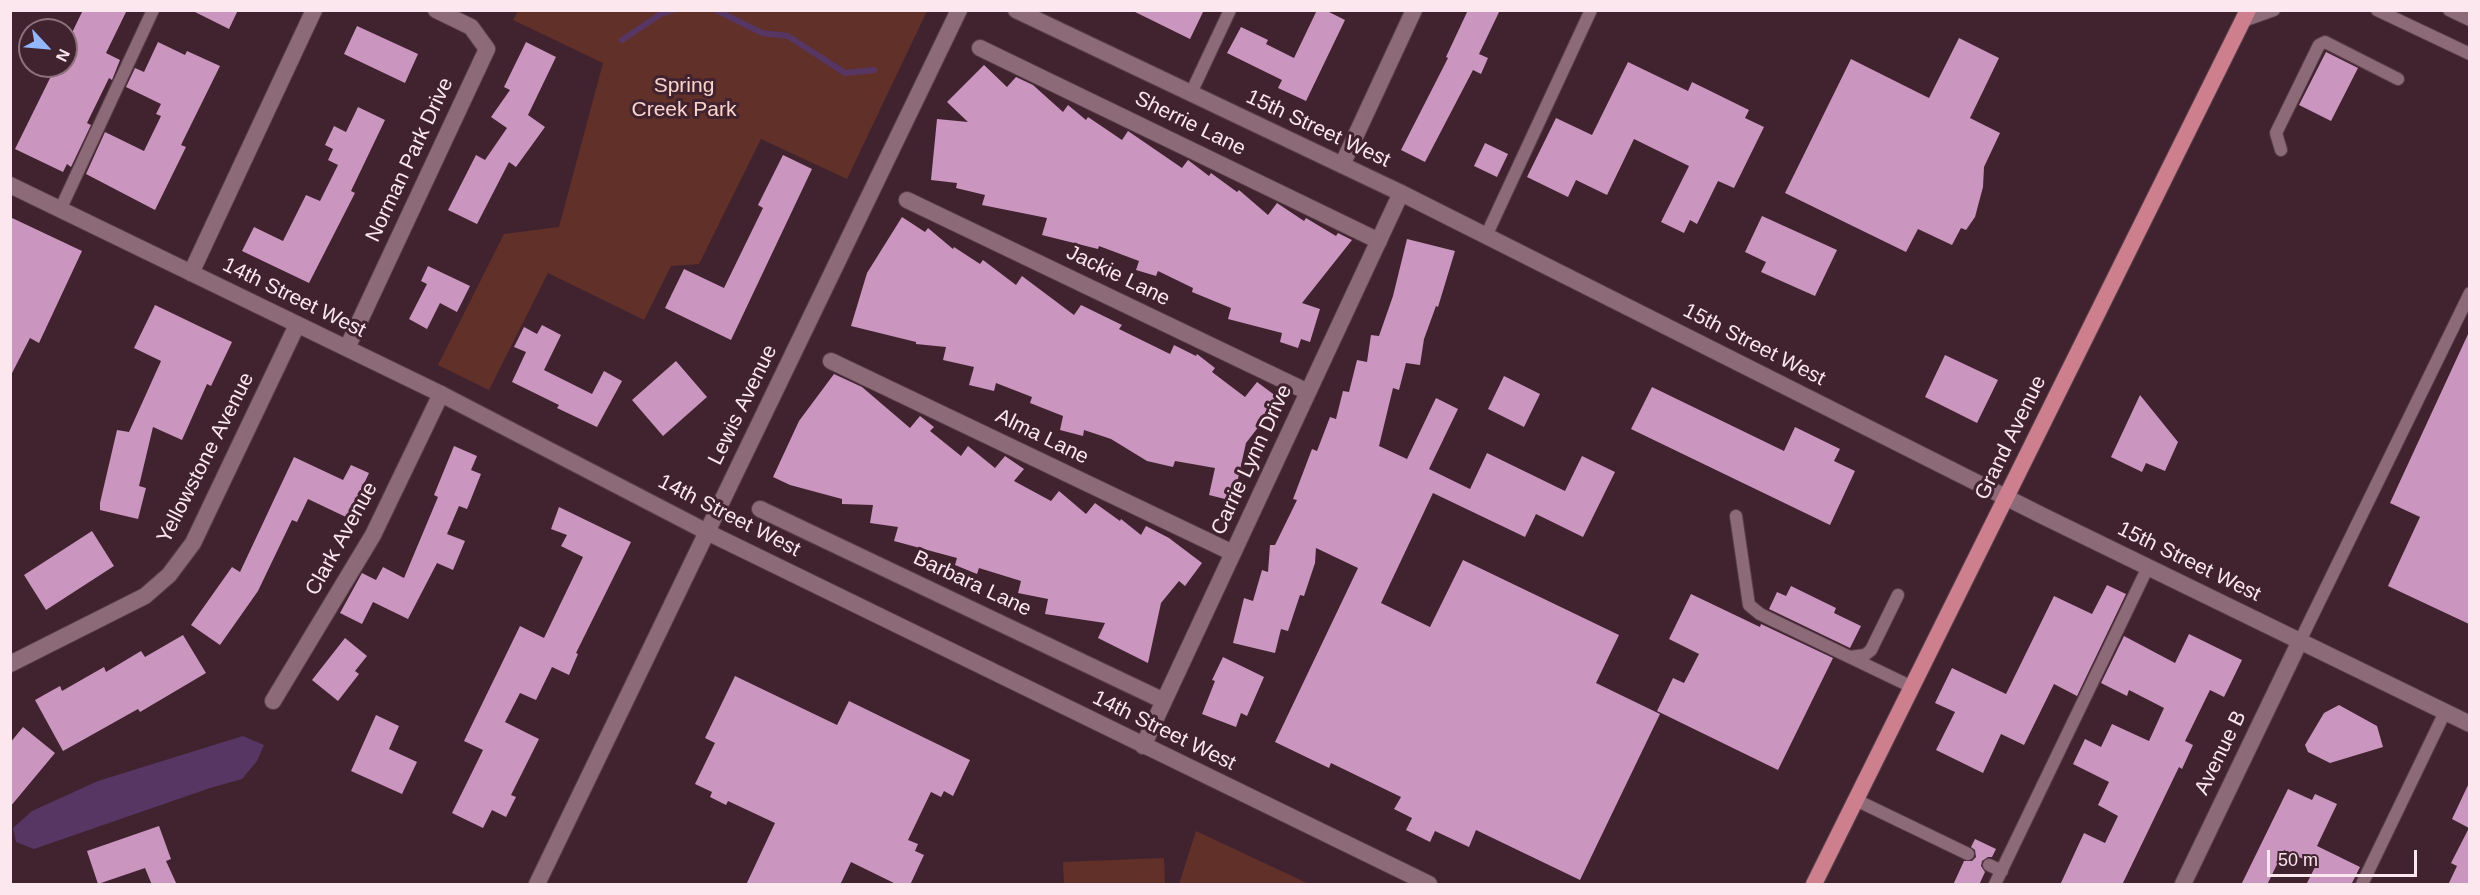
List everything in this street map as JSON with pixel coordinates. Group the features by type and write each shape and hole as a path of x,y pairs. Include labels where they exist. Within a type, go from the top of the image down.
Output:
{"main road":[{"name":"Grand Avenue","path":"1814,885 2245,16"}],"street":[{"path":"191,273 314,10"},
{"name":"Norman Park Drive","path":"347,348 487,49 471,27 436,10"},
{"name":"Lewis Avenue","path":"537,885 959,10"},
{"name":"15th Street West","path":"1016,10 1401,193 2007,498 2469,724"},
{"path":"1342,165 1414,10"},
{"name":"Sherrie Lane","path":"981,48 1379,241"},
{"name":"14th Street West","path":"10,185 441,394 707,532 1429,885"},
{"name":"Carrie Lynn Drive","path":"1143,746 1401,193"},
{"name":"Jackie Lane","path":"908,200 1308,392"},
{"name":"Yellowstone Avenue","path":"10,664 145,596 169,575 193,543 297,325"},
{"name":"Alma Lane","path":"831,361 1233,553"},
{"name":"Clark Avenue","path":"273,701 373,535 441,394"},
{"name":"Barbara Lane","path":"760,508 1164,700"},
{"name":"Avenue B","path":"2182,885 2300,641"}],"lane":[{"path":"60,210 153,10"},
{"path":"1191,93 1230,10"},
{"path":"1486,236 1591,10"},
{"path":"2245,16 2274,10"},
{"path":"2376,10 2469,54"},
{"path":"2449,10 2469,20"},
{"path":"2281,150 2276,133 2319,45 2325,42 2398,79"},
{"path":"2300,641 2469,293"},
{"path":"1736,516 1749,605 1760,614 1912,687"},
{"path":"1995,885 2148,567"},
{"path":"1850,657 1865,655 1871,650 1898,595"},
{"path":"2362,885 2445,712"},
{"path":"1856,800 1968,855"},
{"path":"1989,865 2002,871"}],"green space":[{"name":"Spring Creek Park","path":"518,10 927,11 847,179 761,139 699,264 671,266 644,320 548,273 489,390 438,365 504,234 559,227 603,63 513,20"},
{"path":"1196,831 1309,884 1179,884"},
{"path":"1164,858 1165,884 1064,884 1063,862"}],"shaded area":[{"path":"243,736 264,745 257,761 242,779 34,849 16,842 13,828 32,811 98,781"}],"building":[{"path":"83,10 127,10 106,53 120,60 112,80 109,78 87,123 91,125 71,167 67,164 63,172 15,149 50,78 78,78 78,20"},
{"path":"191,10 238,10 229,29"},
{"path":"1131,10 1204,10 1190,39"},
{"path":"1317,10 1325,10 1345,20 1306,101 1278,88 1282,80 1227,53 1241,27 1268,40 1266,44 1294,58"},
{"path":"1468,10 1500,10 1479,54 1488,58 1481,74 1473,70 1425,162 1401,150 1448,58 1446,57"},
{"path":"357,26 418,54 405,83 344,54"},
{"path":"1959,38 1999,58 1970,118 2000,133 1984,167 1983,187 1975,217 1966,230 1961,228 1952,245 1918,229 1906,252 1785,193 1851,59 1929,98"},
{"path":"158,42 185,55 187,51 220,66 181,145 186,147 155,210 86,174 105,132 144,151 161,116 156,114 161,104 126,87 135,68 144,72"},
{"path":"526,42 556,57 528,115 545,127 516,167 509,162 477,224 448,210 476,155 485,160 507,128 491,117 510,90 504,87"},
{"path":"2326,52 2358,68 2331,121 2299,105"},
{"path":"1628,62 1688,91 1692,82 1749,110 1745,118 1764,127 1734,188 1718,181 1697,224 1690,220 1684,233 1661,222 1689,166 1634,139 1607,195 1576,180 1568,197 1527,177 1556,118 1592,135"},
{"path":"984,65 1007,87 1016,77 1033,85 1063,112 1068,105 1086,120 1088,117 1122,140 1128,131 1182,168 1188,160 1209,176 1211,173 1237,192 1239,190 1268,215 1277,203 1304,221 1306,218 1336,236 1338,233 1352,240 1302,303 1320,309 1310,342 1301,339 1298,348 1280,342 1282,333 1228,319 1231,308 1192,292 1193,288 1158,271 1156,276 1136,270 1139,261 1099,246 1098,249 1042,235 1047,218 982,205 985,195 956,188 957,183 931,180 937,119 968,122 947,102"},
{"path":"358,107 385,120 351,191 355,193 309,283 242,251 254,227 283,241 306,195 320,201 338,165 328,160 333,149 325,145 334,126 346,132"},
{"path":"1485,143 1508,154 1497,177 1474,166"},
{"path":"783,155 812,169 731,340 665,308 684,269 724,288 763,208 758,205"},
{"path":"1762,216 1837,250 1815,296 1761,272 1766,262 1745,252"},
{"path":"10,217 82,251 39,343 30,338 10,377"},
{"path":"902,217 925,232 928,228 953,249 954,247 980,264 983,260 1016,285 1022,276 1074,315 1081,305 1122,325 1119,329 1170,354 1174,345 1196,356 1197,354 1215,368 1212,372 1245,397 1257,382 1280,399 1246,443 1233,501 1209,495 1215,468 1175,461 1173,467 1147,461 1111,439 1084,430 1083,436 1060,430 1063,416 1030,403 1032,397 996,383 994,391 969,385 974,367 943,360 946,347 916,344 916,342 851,326 867,273"},
{"path":"1407,239 1455,251 1438,307 1436,306 1424,339 1420,365 1406,363 1399,390 1393,388 1379,446 1407,459 1436,398 1458,409 1429,469 1470,489 1487,453 1565,491 1582,456 1615,472 1583,537 1536,514 1525,537 1433,493 1381,603 1430,627 1463,560 1619,635 1596,683 1660,714 1580,880 1476,830 1469,847 1435,831 1430,842 1406,830 1412,818 1394,809 1401,797 1331,763 1329,768 1275,742 1358,568 1316,548 1315,563 1304,596 1300,595 1288,631 1281,629 1275,653 1233,643 1244,598 1253,601 1262,570 1268,572 1270,545 1275,545 1297,500 1293,499 1312,449 1317,451 1330,417 1336,419 1343,391 1349,392 1357,360 1367,362 1371,335 1379,336 1393,296"},
{"path":"428,266 470,286 457,312 440,303 427,329 409,319 427,284 421,281"},
{"path":"155,305 232,342 211,386 207,384 182,440 153,427 139,486 146,488 138,519 100,510 100,503 117,430 129,432 161,361 134,348"},
{"path":"542,325 561,335 544,370 592,394 604,371 622,381 597,427 557,408 559,405 512,382 526,352 514,347 524,327 537,334"},
{"path":"2469,332 2469,624 2388,586 2420,517 2390,503"},
{"path":"1945,355 1998,380 1977,423 1925,397"},
{"path":"676,361 707,397 663,436 632,400"},
{"path":"834,374 862,387 910,428 920,416 934,427 930,431 961,456 968,446 995,468 1005,456 1024,469 1014,481 1051,501 1059,491 1086,514 1095,503 1141,535 1146,526 1169,538 1202,563 1185,586 1179,581 1161,603 1148,663 1098,638 1105,623 1045,614 1048,599 1018,593 1021,581 979,568 977,574 955,565 957,558 894,541 898,527 870,523 873,505 842,504 842,499 790,485 773,477 799,421"},
{"path":"1504,376 1540,394 1524,427 1488,409"},
{"path":"1652,387 1784,451 1795,427 1840,449 1834,461 1855,471 1830,525 1631,429"},
{"path":"2140,395 2178,442 2165,471 2146,463 2142,472 2111,457"},
{"path":"454,446 477,456 471,470 481,474 467,509 459,506 447,534 465,541 453,570 437,563 408,619 373,602 362,624 340,613 362,573 376,580 383,567 404,578 438,497 434,495"},
{"path":"294,457 343,480 351,465 369,473 348,518 308,499 297,522 292,520 258,591 220,645 191,625 232,567 240,572"},
{"path":"559,507 631,542 576,653 578,654 569,675 552,667 536,700 520,693 505,722 539,739 511,795 516,797 506,817 492,810 483,828 452,813 483,750 464,741 520,626 544,638 583,557 561,546 567,535 551,529"},
{"path":"92,531 114,566 46,610 24,575"},
{"path":"2107,585 2126,594 2077,696 2054,684 2024,745 2001,734 1983,773 1936,750 1955,712 1935,703 1952,668 2006,694 2054,596 2092,614"},
{"path":"1791,586 1836,608 1834,613 1861,626 1850,648 1769,609 1777,592 1786,596"},
{"path":"1691,594 1833,658 1778,770 1657,711 1673,678 1684,683 1699,654 1669,639"},
{"path":"2189,634 2242,660 2224,697 2210,690 2185,741 2193,745 2182,769 2179,767 2122,885 2060,885 2084,833 2105,843 2118,816 2098,805 2109,782 2073,764 2085,739 2101,747 2112,724 2149,741 2164,708 2129,690 2127,696 2101,683 2124,636 2175,663"},
{"path":"183,635 206,673 140,712 138,709 63,751 35,700 60,686 62,691 104,667 106,672 141,651 145,657"},
{"path":"345,638 367,656 355,671 359,674 338,701 312,680"},
{"path":"1223,657 1264,677 1247,716 1241,713 1236,727 1202,714 1215,681 1212,680"},
{"path":"735,676 837,725 849,701 970,760 953,796 944,791 941,797 931,792 908,840 918,844 915,851 924,855 910,885 898,885 851,862 840,885 746,885 775,823 728,801 726,805 710,797 712,792 695,784 715,743 705,738"},
{"path":"2339,705 2377,726 2383,747 2330,763 2308,752 2305,745 2324,713"},
{"path":"376,715 399,726 389,749 417,762 402,794 351,771"},
{"path":"23,727 55,753 10,807 10,743"},
{"path":"2469,783 2469,828 2452,819"},
{"path":"2288,789 2312,800 2315,794 2337,804 2317,846 2360,867 2351,885 2306,885 2316,865 2284,850 2267,885 2241,885"},
{"path":"159,826 171,859 166,861 177,885 152,885 145,868 98,884 87,851"},
{"path":"2469,828 2469,885 2448,885 2457,866 2451,863"},
{"path":"1975,839 1996,849 1992,857 1982,861 1981,866 1985,872 1979,885 1953,885 1964,861 1972,861 1976,857 1975,850 1971,847"}],"waterway":[{"path":"622,40 661,14 674,10"},
{"path":"716,10 762,33 788,36 845,73 874,70"}]}
